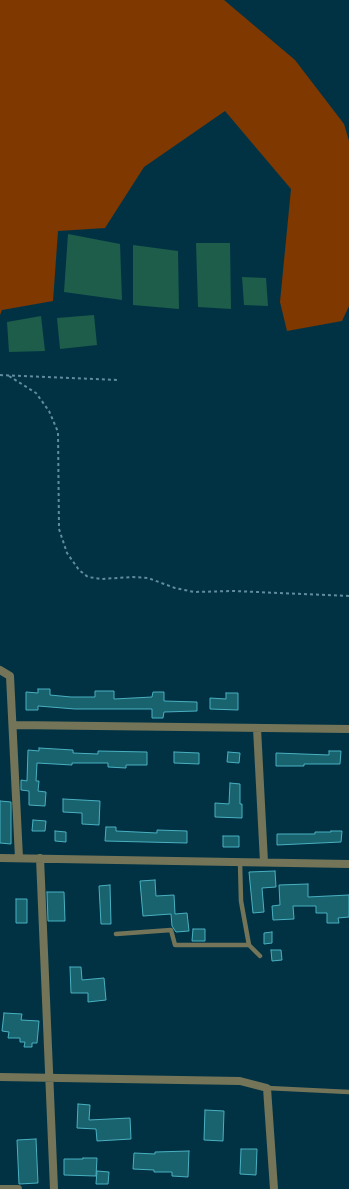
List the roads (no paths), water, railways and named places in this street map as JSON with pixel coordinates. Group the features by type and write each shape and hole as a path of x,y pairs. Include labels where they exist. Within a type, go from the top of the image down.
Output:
{"street":[{"path":"0,670 10,676 14,725 19,858"},
{"path":"14,725 349,729"},
{"path":"257,728 264,862"},
{"path":"0,858 349,864"},
{"path":"40,858 54,1189"},
{"path":"0,1077 240,1081 267,1088 274,1189"},
{"path":"0,1189 18,1189"}],"lane":[{"path":"240,862 241,902 249,945 260,956"},
{"path":"116,934 171,930 175,946 249,945"},
{"path":"267,1088 349,1092"}]}
